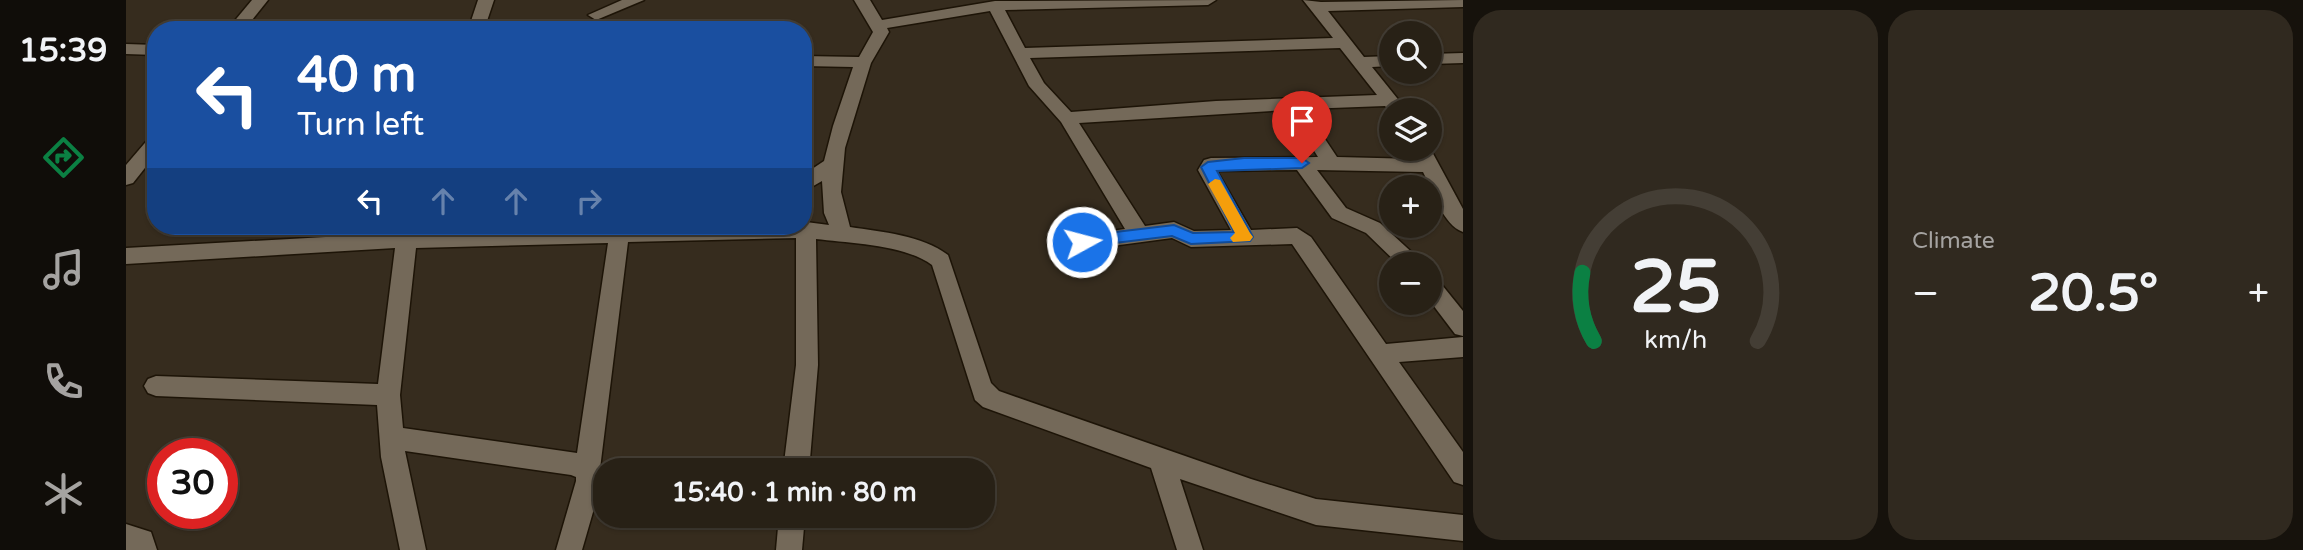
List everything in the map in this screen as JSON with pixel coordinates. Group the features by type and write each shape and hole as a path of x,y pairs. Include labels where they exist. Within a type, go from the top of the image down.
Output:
{"street":[{"path":"242,21 260,0"},
{"path":"479,21 486,0"},
{"path":"596,15 636,0"},
{"path":"842,234 833,217 830,166 863,62 881,32 862,0"},
{"path":"879,25 995,6 1208,0"},
{"path":"1314,3 1463,2"},
{"path":"1314,3 1388,98"},
{"path":"995,6 1037,86 1067,118 1139,234"},
{"path":"1020,53 1345,43"},
{"path":"128,51 147,50"},
{"path":"1442,59 1461,59"},
{"path":"812,61 863,62"},
{"path":"1360,62 1379,61"},
{"path":"1067,118 1292,103 1379,105"},
{"path":"1292,103 1332,163"},
{"path":"126,178 147,152"},
{"path":"1245,237 1208,167 1244,163 1379,160"},
{"path":"1429,161 1455,203 1463,224"},
{"path":"1302,163 1339,213 1373,228 1398,252"},
{"path":"812,179 830,166"},
{"path":"1082,242 1174,230 1191,239 1297,236 1463,473"},
{"path":"812,231 923,249 937,255 942,261 979,383 991,399 1251,492 1316,512 1463,528"},
{"path":"126,256 383,235"},
{"path":"407,235 388,395 393,457 413,550"},
{"path":"548,235 636,235"},
{"path":"797,458 807,365 806,235"},
{"path":"569,550 589,481 587,469 619,236"},
{"path":"1442,301 1463,327"},
{"path":"1380,354 1463,347"},
{"path":"156,386 388,395"},
{"path":"392,438 571,463 587,469"},
{"path":"1161,459 1190,550"},
{"path":"789,550 791,528"},
{"path":"126,537 142,541 144,550"}],"slow traffic":[{"path":"1215,184 1245,237 1238,238"}],"route":[{"path":"1082,242 1174,230 1191,239 1245,237 1207,170 1208,167 1244,163 1302,163"}]}
